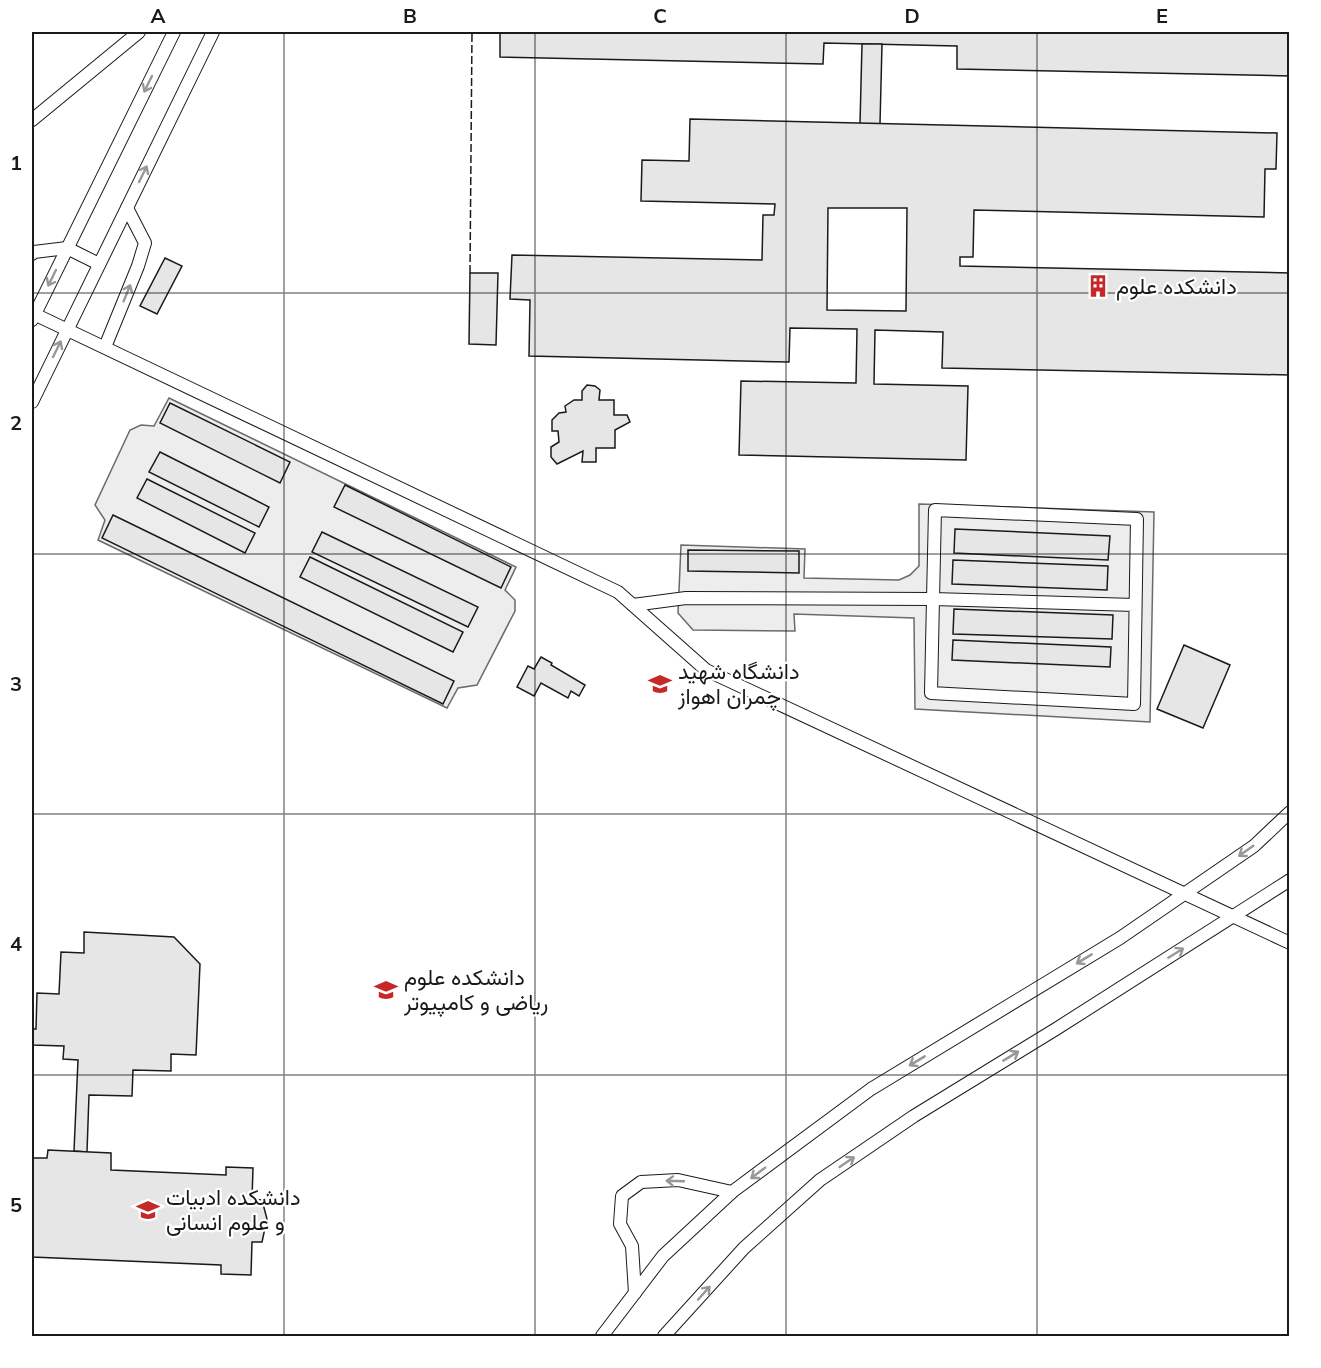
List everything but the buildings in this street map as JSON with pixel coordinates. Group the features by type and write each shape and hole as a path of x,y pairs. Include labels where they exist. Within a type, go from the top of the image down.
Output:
{"lane":[{"path":"32,120 140,32"},
{"path":"174,32 33,317 67,329 618,592 706,670 1290,944"},
{"path":"32,402 35,386 67,329 213,32"},
{"path":"105,347 145,243 126,208"},
{"path":"32,254 33,252 67,248 99,264"},
{"path":"935,510 1137,519 1134,704 931,693 933,599 935,510"},
{"path":"633,605 686,598 933,599 1136,605"},
{"path":"602,1336 663,1256 732,1192 871,1089 1120,938 1254,846 1290,812"},
{"path":"664,1336 744,1248 820,1180 914,1116 1290,880"},
{"path":"635,1293 632,1246 620,1224 622,1196 641,1182 678,1180 732,1192"}],"shaded area":[{"path":"169,398 516,567 505,590 515,600 515,611 477,685 458,688 447,708 98,540 105,520 95,505 130,430 141,425 154,426"},
{"path":"919,504 1154,512 1150,722 915,709 914,618 794,614 795,631 693,630 678,613 681,545 805,549 804,578 899,580 910,575 919,566"}],"fence":[{"path":"470,273 472,32"}],"place":[{"name":"دانشکده علوم","path":"1098,286"},
{"name":"دانشگاه شهید چمران اهواز","path":"660,684"},
{"name":"دانشکده علوم ریاضی و کامپیوتر","path":"386,990"},
{"name":"دانشکده ادبیات و علوم انسانی","path":"148,1210"}]}
